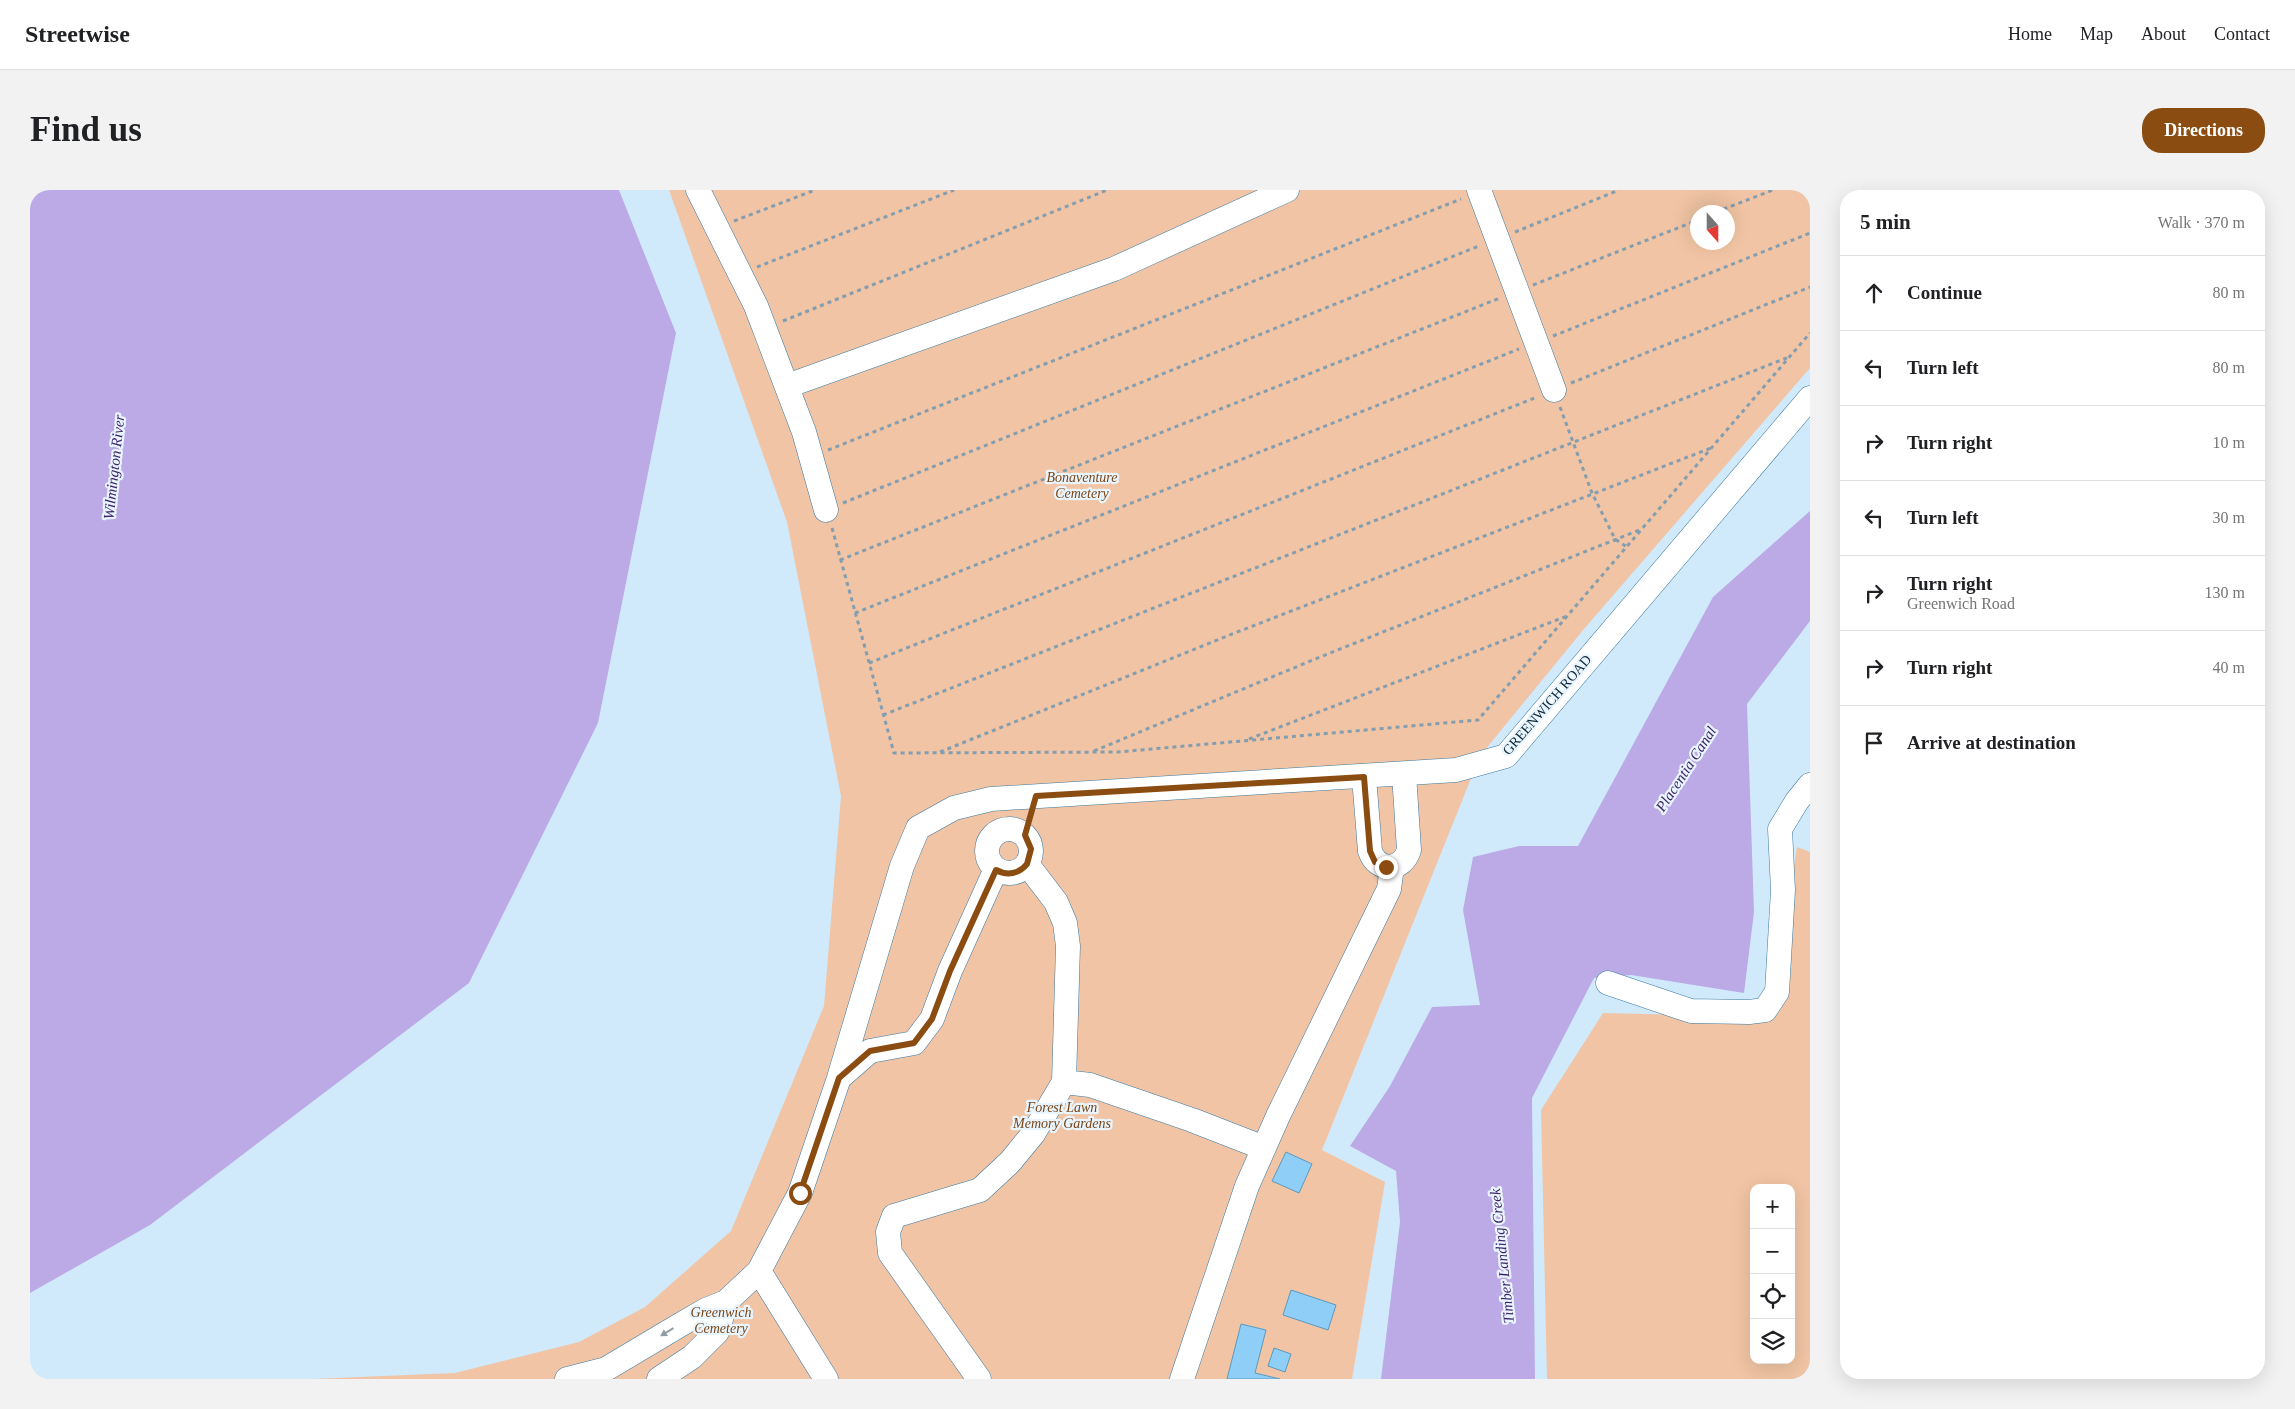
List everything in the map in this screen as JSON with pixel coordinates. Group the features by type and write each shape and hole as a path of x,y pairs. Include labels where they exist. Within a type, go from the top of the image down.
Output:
{"street":[{"path":"698,190 740,274 764,328 787,386 811,457 826,510"},
{"path":"787,386 1114,269 1287,190"},
{"path":"1479,191 1554,390"},
{"name":"GREENWICH ROAD","path":"726,1302 758,1271 800,1193 839,1078 902,866 918,828 954,808 991,799 1456,770 1506,756 1810,398"},
{"path":"1364,777 1370,851 1372,857 1380,865 1392,867 1403,861 1409,850 1404,774"},
{"path":"1608,983 1691,1010 1748,1012 1765,1010 1777,992 1783,890 1780,829 1796,801 1810,785"},
{"path":"1025,835 1036,796"},
{"path":"990,838 996,833 1007,829 1015,829 1025,835 1031,849 1027,864 1015,873 1003,873 996,870 987,857 986,849 990,838 991,799"},
{"path":"979,1379 890,1253 888,1232 894,1216 980,1190 1010,1162 1033,1134 1064,1082 1068,946 1065,924 1056,902 1027,864"},
{"path":"1182,1379 1248,1186 1264,1148 1389,889 1392,867"},
{"path":"839,1078 870,1051 914,1043 932,1019 950,971 996,870"},
{"path":"1064,1082 1090,1085 1192,1120 1264,1148"},
{"path":"758,1271 826,1379"},
{"path":"567,1379 606,1369 706,1310 726,1302"},
{"path":"659,1379 692,1357 717,1332 726,1302"}],"path":[{"path":"717,228 815,190"},
{"path":"740,274 954,190"},
{"path":"764,328 1107,190"},
{"path":"1619,190 826,510 894,754 1118,752 1478,720 1810,333"},
{"path":"1734,205 1773,190"},
{"path":"811,457 1479,191"},
{"path":"840,560 1690,223"},
{"path":"855,614 1810,233"},
{"path":"869,663 1810,288"},
{"path":"883,715 1790,357"},
{"path":"1554,390 1592,493 1615,539 1626,547"},
{"path":"937,753 1227,636 1711,448"},
{"path":"1091,752 1310,660 1642,529"},
{"path":"1245,741 1568,616"}],"green space":[{"path":"669,190 1810,190 1810,368 1584,629 1480,756 1322,1150 1385,1182 1352,1379 312,1379 455,1373 579,1342 645,1307 731,1231 824,1006 841,796 787,522"},
{"path":"1797,847 1810,852 1810,1379 1547,1379 1541,1110 1603,1013 1770,1017"}],"water":[{"name":"Wilmington River","path":"30,190 619,190 676,333 598,723 469,983 150,1225 30,1293"},
{"path":"1810,511 1810,621 1747,704 1754,912 1744,993 1631,975 1594,978 1532,1098 1535,1379 1381,1379 1400,1222 1396,1171 1350,1146 1390,1086 1432,1007 1480,1005 1463,910 1473,857 1519,846 1578,846 1713,597"}],"building":[{"path":"1286,1152 1312,1164 1299,1193 1272,1181"},
{"path":"1291,1290 1336,1305 1328,1330 1283,1315"},
{"path":"1241,1324 1266,1330 1255,1373 1280,1379 1227,1379"},
{"path":"1274,1348 1291,1354 1285,1372 1268,1366"}],"route":[{"path":"800,1193 839,1078 870,1051 914,1043 932,1019 950,971 996,870 1003,873 1015,873 1027,864 1031,856 1031,849 1025,835 1036,796 1364,777 1370,851 1375,862 1386,867"}],"park label":[{"name":"Bonaventure Cemetery","path":"1082,486"},
{"name":"Forest Lawn Memory Gardens","path":"1062,1116"},
{"name":"Greenwich Cemetery","path":"721,1320"}],"water label":[{"name":"Placentia Canal","path":"1686,769"},
{"name":"Timber Landing Creek","path":"1502,1256"}]}
